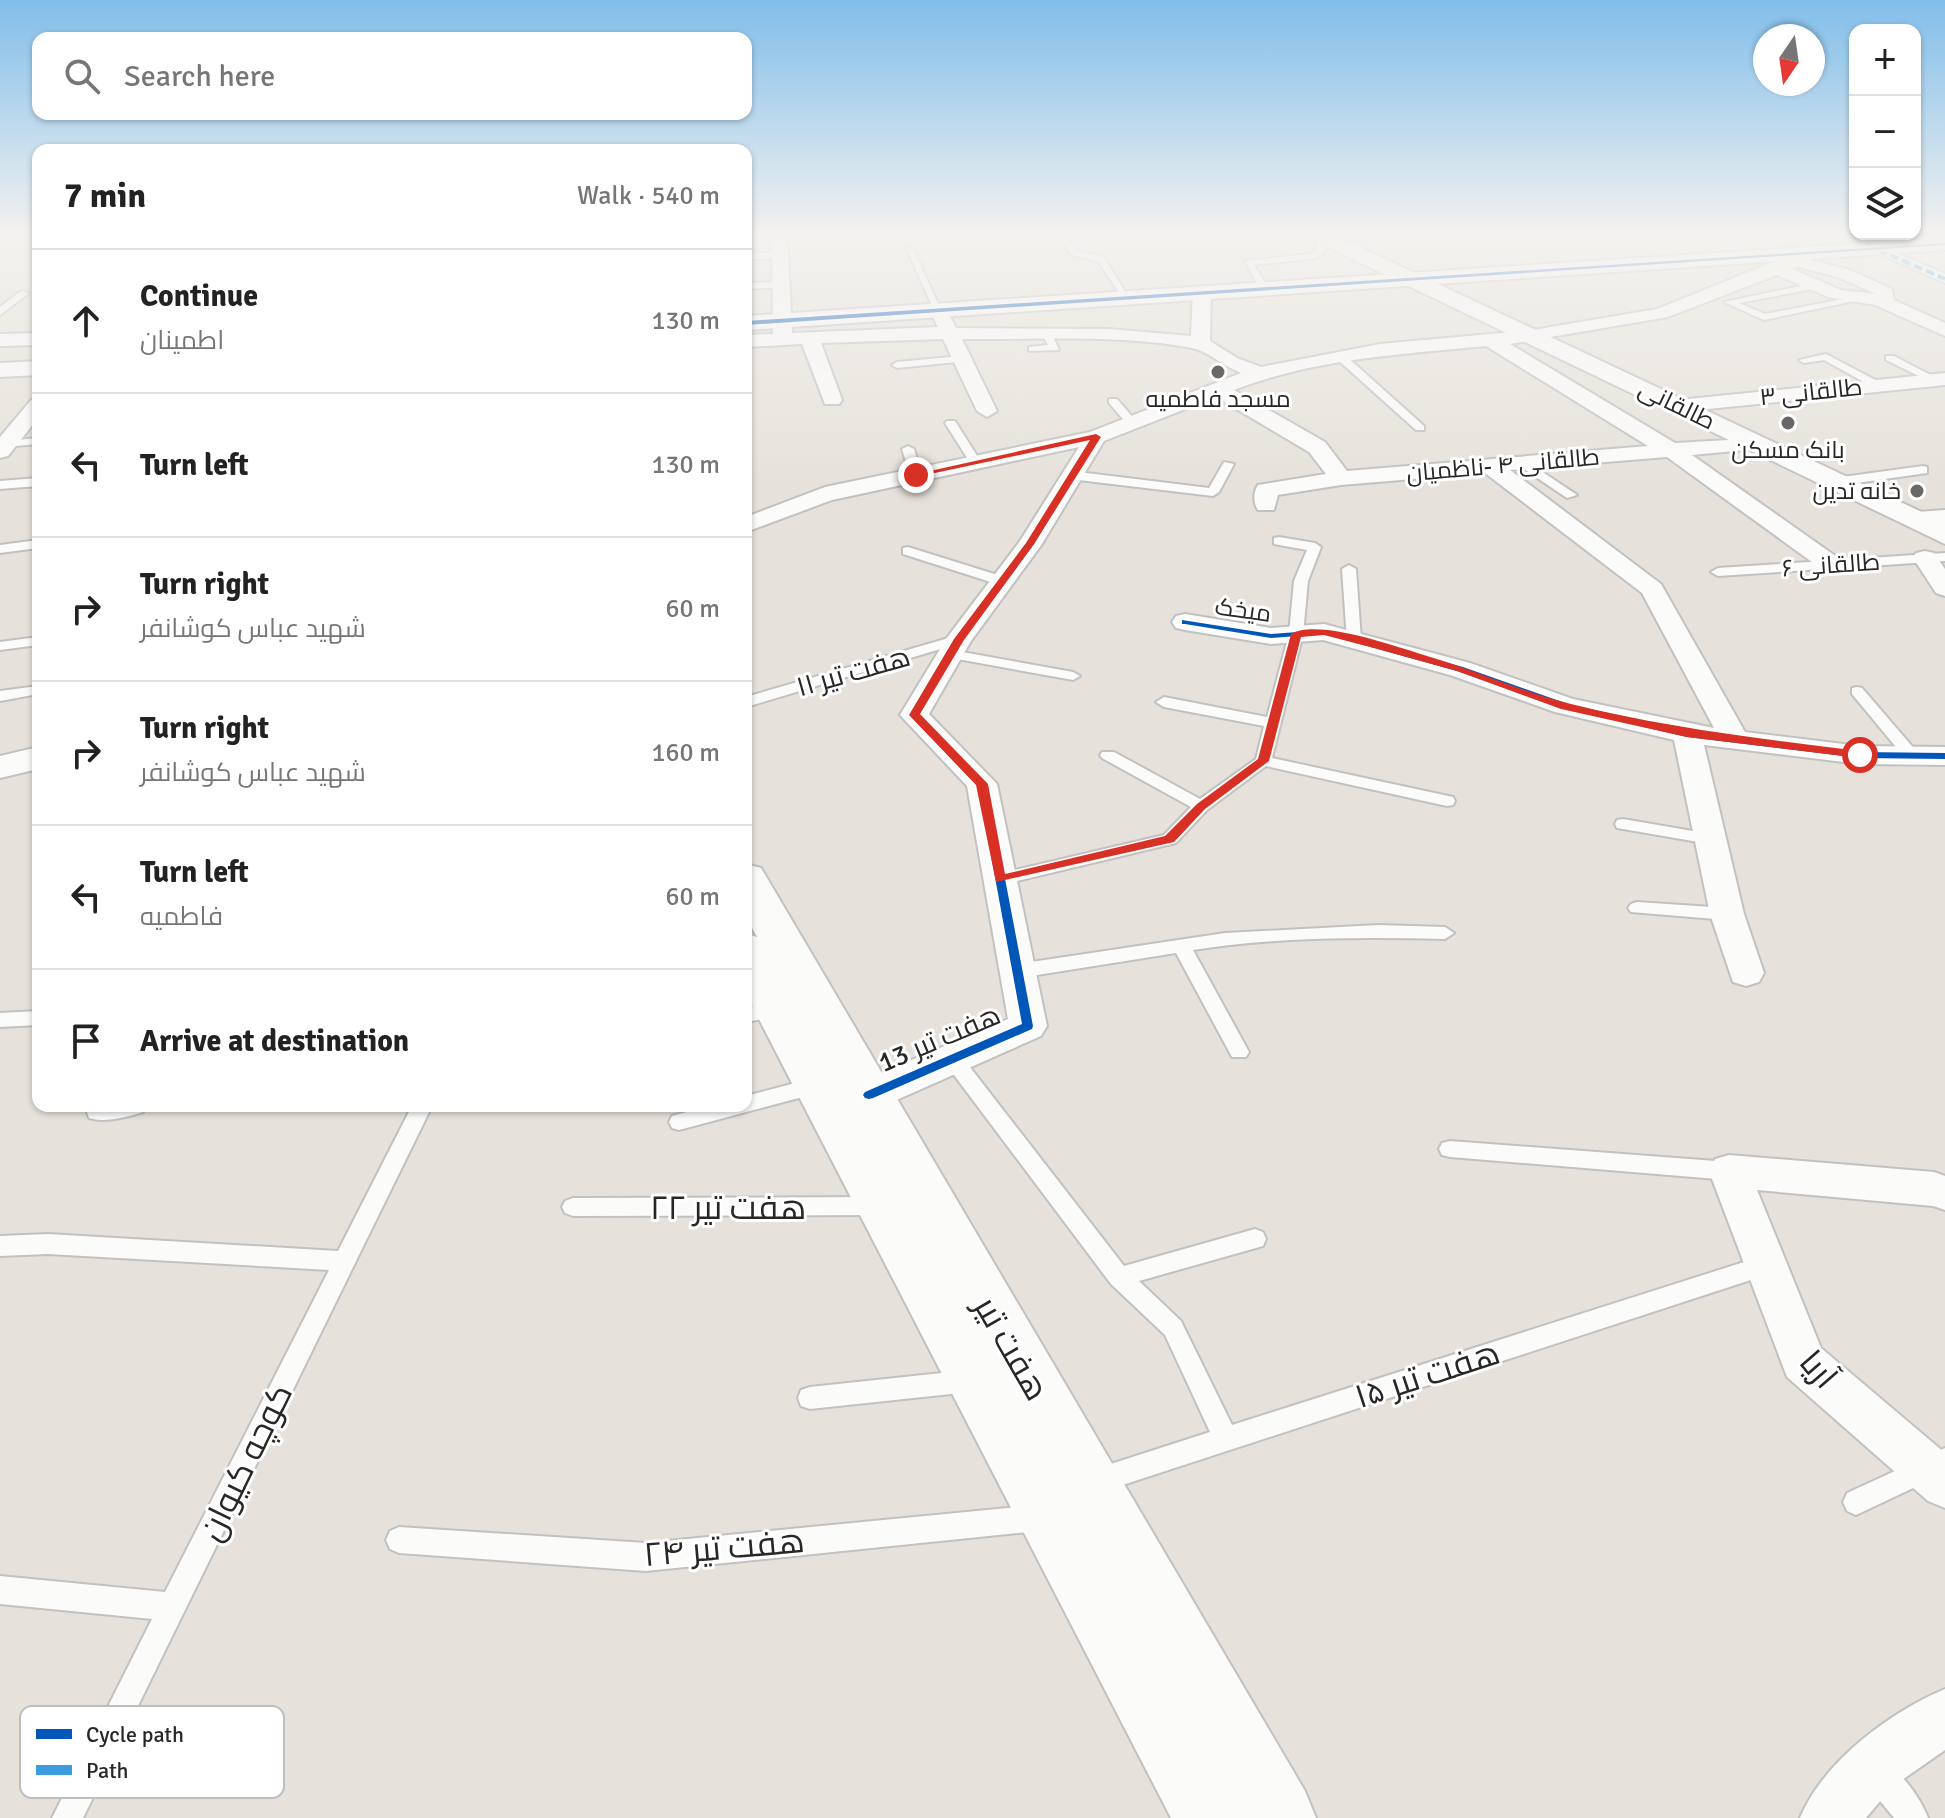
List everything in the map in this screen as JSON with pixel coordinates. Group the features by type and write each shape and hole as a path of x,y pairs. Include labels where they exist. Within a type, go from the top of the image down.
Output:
{"main road":[{"name":"طالقانی","path":"1493,318 1945,535"},
{"name":"هفت تیر","path":"752,891 844,1090 1069,1500 1211,1818"},
{"name":"هفت تیر","path":"752,973 762,1012 844,1090 883,1206 977,1380 1069,1500 1278,1818"}],"street":[{"path":"782,318 783,330"},
{"path":"752,339 783,330 878,318"},
{"path":"943,318 987,411"},
{"path":"1200,343 1201,318"},
{"path":"752,523 825,494 1096,437 1259,373 1380,350 1533,336 1638,318"},
{"path":"1918,318 1945,330"},
{"path":"752,324 810,339 950,333 1109,335 1200,343 1230,362 1259,373"},
{"path":"1592,327 1624,343"},
{"path":"0,340 32,339"},
{"path":"810,339 832,400"},
{"path":"1490,340 1671,450 1832,565"},
{"path":"0,370 32,368"},
{"name":"طالقانی ۳","path":"1678,406 1940,379"},
{"path":"1217,389 1317,447 1341,478"},
{"path":"3,448 32,412"},
{"path":"1018,971 982,784 914,715 955,646 1030,544 1096,437"},
{"name":"طالقانی ۴ -ناظمیان","path":"1266,505 1266,490 1341,478 1756,443"},
{"path":"1490,466 1652,589 1734,739"},
{"path":"1911,518 1945,517"},
{"path":"1935,558 1945,588"},
{"name":"میخک","path":"1185,622 1271,636 1324,632 1460,669 1565,706 1687,734 1860,755 1945,756"},
{"path":"1687,734 1727,914 1746,973"},
{"path":"0,767 32,759"},
{"name":"هفت تیر 13","path":"844,1090 952,1058 1028,1026 1018,971"},
{"path":"1729,1171 1941,1182"},
{"name":"آریا","path":"1729,1171 1803,1362 1939,1472"},
{"path":"1829,1818 1872,1767 1945,1717"}],"lane":[{"path":"1033,349 1055,348 1047,334"},
{"path":"1804,360 1826,357 1877,385"},
{"path":"1342,358 1420,428"},
{"path":"1890,358 1940,379"},
{"path":"897,365 962,359"},
{"path":"1113,401 1132,423"},
{"path":"951,423 975,462"},
{"path":"3,448 32,442"},
{"path":"908,449 916,475"},
{"path":"1522,463 1571,495"},
{"path":"1070,475 1213,492 1228,464"},
{"path":"1835,482 1923,470"},
{"path":"0,485 32,482"},
{"path":"1000,879 1170,839 1201,806 1263,761 1296,634 1301,581 1315,547 1279,541"},
{"path":"0,549 32,545"},
{"path":"908,551 1002,581"},
{"name":"طالقانی ۶","path":"1718,572 1935,558"},
{"path":"1349,569 1354,640"},
{"path":"0,646 32,642"},
{"path":"955,646 1073,676"},
{"name":"هفت تیر ۱۱","path":"752,700 955,646"},
{"path":"0,696 32,691"},
{"path":"1857,691 1911,755"},
{"path":"1164,702 1273,723"},
{"path":"1108,755 1201,806"},
{"path":"1263,761 1447,801"},
{"path":"1623,824 1710,839"},
{"path":"1637,908 1727,914"},
{"path":"1018,971 1225,939 1378,931 1445,933"},
{"path":"1181,946 1239,1052"},
{"path":"0,1020 32,1018"},
{"path":"952,1058 1119,1277 1173,1328 1226,1439"},
{"path":"752,1103 844,1090"},
{"name":"کوچه کیوان","path":"123,1706 419,1112"},
{"path":"679,1122 717,1112"},
{"path":"1450,1149 1729,1171"},
{"name":"هفت تیر ۲۲","path":"573,1207 883,1206"},
{"path":"1119,1277 1255,1239"},
{"path":"0,1246 48,1244 345,1261"},
{"name":"هفت تیر ۱۵","path":"1069,1500 1226,1439 1766,1265"},
{"path":"810,1398 977,1380"},
{"path":"1856,1502 1939,1472"},
{"name":"هفت تیر ۲۴","path":"399,1540 646,1557 1069,1500"},
{"path":"0,1590 173,1607"},
{"path":"1872,1767 1913,1818"},
{"name":"کوچه کیوان","path":"67,1818 77,1798"}],"cycle path":[{"path":"752,323 824,318"},
{"path":"869,1095 1028,1026 982,784 914,715 959,639 1030,544 1096,437"},
{"path":"1185,622 1271,636 1324,632 1460,669 1565,706 1687,734 1860,755 1945,756"}],"place":[{"name":"مسجد فاطمیه","path":"1218,372"},
{"name":"بانک مسکن","path":"1788,423"},
{"name":"خانه تدین","path":"1917,491"}],"route":[{"path":"916,475 1096,437 1030,544 959,639 914,715 982,784 1000,879 1170,839 1201,806 1263,761 1296,634 1324,632 1377,645 1460,669 1565,706 1687,734 1860,755"}]}
